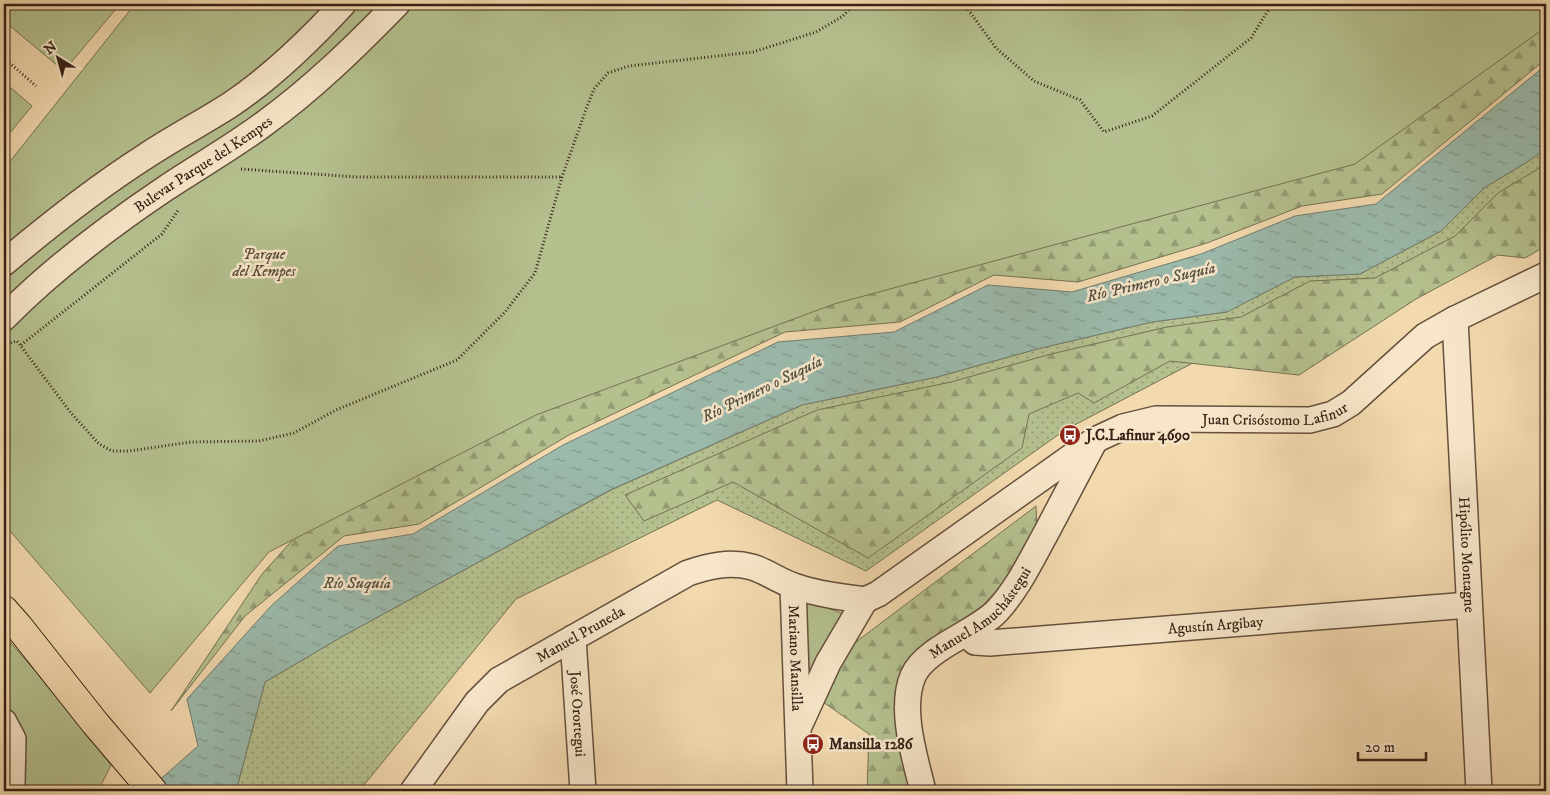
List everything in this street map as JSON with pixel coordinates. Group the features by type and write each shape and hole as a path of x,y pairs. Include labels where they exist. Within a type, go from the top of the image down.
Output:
{"main road":[{"path":"4,610 94,723 153,791"}],"street":[{"path":"4,264 42,231 118,175 232,104 272,73 310,38 342,4"},
{"name":"Bulevar Parque del Kempes","path":"4,318 29,293 95,239 166,188 227,150 308,90 357,45 397,4"},
{"name":"Juan Crisóstomo Lafinur","path":"865,600 878,594 1095,440 1123,426 1156,419 1310,420 1333,414 1352,403 1425,336 1546,275"},
{"name":"Hipólito Montagne","path":"1456,319 1479,791"},
{"name":"Manuel Amuchástegui","path":"923,791 908,728 909,695 913,675 940,648 995,614 1018,584 1095,440"},
{"name":"Manuel Pruneda","path":"413,791 478,702 499,680 688,573 708,566 730,563 752,567 793,586 829,595 865,600"},
{"name":"Mariano Mansilla","path":"793,586 800,791"},
{"path":"798,728 828,663 865,600"},
{"name":"Agustín Argibay","path":"966,633 976,642 990,643 1469,605"},
{"name":"José Orortegui","path":"573,638 583,791"},
{"path":"4,722 13,739 12,783 8,791"}],"path":[{"path":"4,345 18,341 71,413 99,444 112,451 129,451 191,442 259,441 294,433 336,410 457,360 505,312 535,273 562,177 594,89 608,73 629,66 754,52 816,32 843,16 854,4"},
{"path":"964,4 996,48 1034,80 1080,100 1104,132 1152,116 1251,38 1272,4"},
{"path":"4,58 36,86"},
{"path":"241,169 357,177 562,177"}],"green space":[{"path":"4,4 120,4 64,71 4,21"},
{"name":"Parque del Kempes","path":"135,4 1546,4 1546,27 1355,164 834,304 536,415 269,552 150,693 4,524 4,169"},
{"path":"1546,4 1546,59 1382,194 1302,206 1207,243 1078,282 994,275 900,322 785,332 569,435 419,524 344,536 245,616 171,711 262,574 407,413"},
{"path":"4,82 32,106 4,140"},
{"path":"1546,149 1546,201 1478,249 1229,344 1065,430 866,571 717,500 516,599 359,791 236,791 265,682 343,636 611,490 802,405 937,377 1037,349 1152,322 1226,312 1295,277 1360,274 1441,231 1484,188"},
{"path":"1546,164 1546,246 1525,258 1498,255 1416,299 1299,375 1170,361 1094,403 1078,393 1029,414 1022,448 868,558 733,482 644,521 625,495 817,410 951,382 1051,354 1167,327 1241,317 1310,281 1375,278 1455,236 1498,193"},
{"path":"1036,506 1037,527 1012,574 982,606 929,642 905,676 915,791 867,791 869,734 813,695 844,651"},
{"path":"801,598 852,617 803,702"},
{"path":"4,635 111,765 98,791 4,791"}],"water":[{"name":"Río Suquía","path":"1546,65 1546,149 1484,188 1441,231 1360,274 1295,277 1227,312 1152,322 1037,349 937,377 802,405 610,490 343,636 265,682 236,791 147,791 198,746 187,699 271,606 338,546 413,534 563,445 778,342 894,332 988,285 1072,292 1201,254 1295,216 1376,204"}],"place":[{"name":"J.C.Lafinur 4690","path":"1070,435"},
{"name":"Mansilla 1286","path":"813,744"}],"water label":[{"name":"Río Primero o Suquía","path":"1151,282"},
{"name":"Río Primero o Suquía","path":"762,389"}]}
